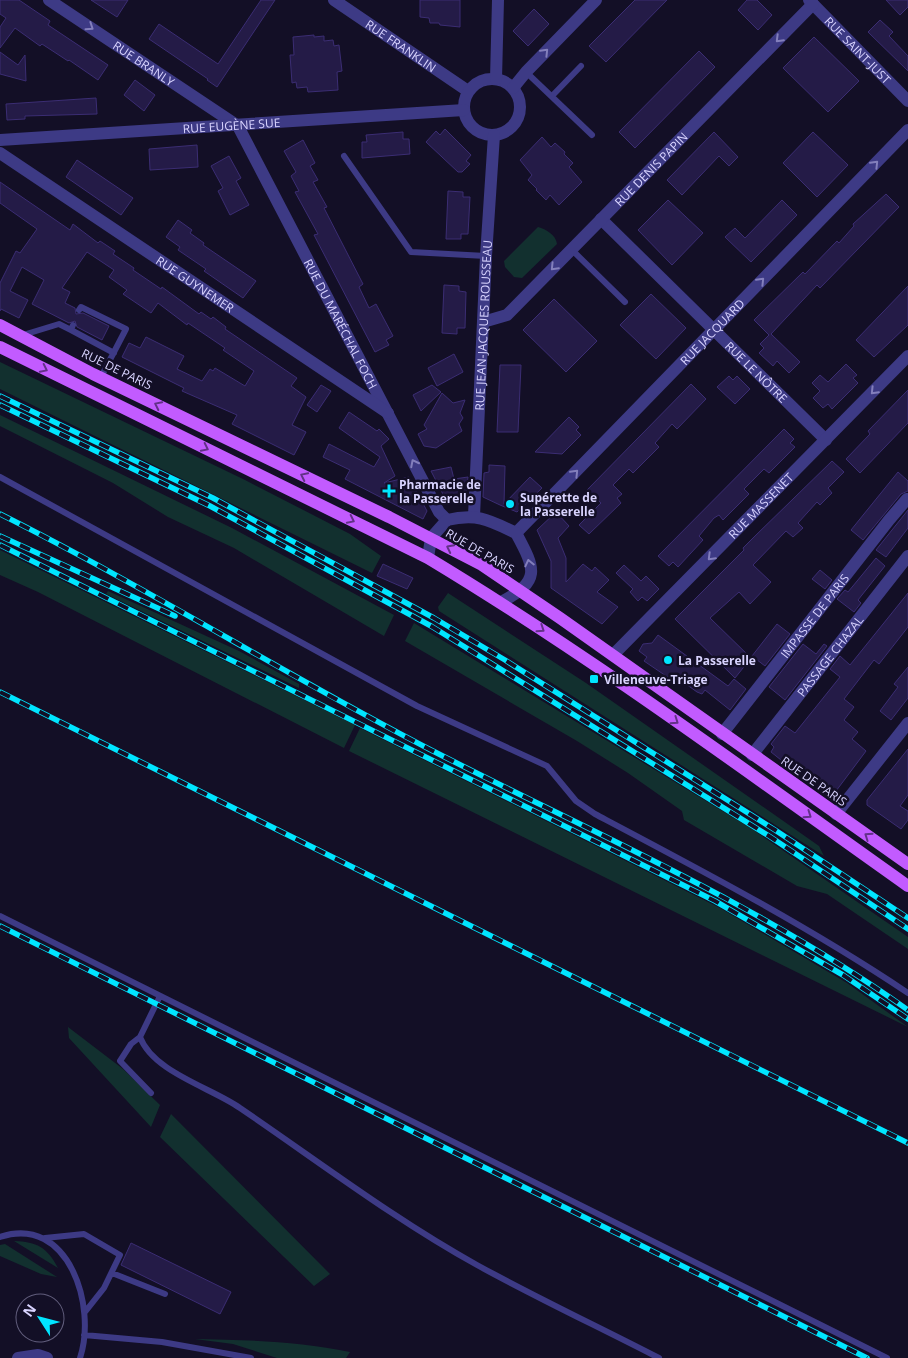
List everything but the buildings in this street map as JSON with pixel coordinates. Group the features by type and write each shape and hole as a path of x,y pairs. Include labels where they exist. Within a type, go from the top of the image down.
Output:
{"main road":[{"name":"RUE DE PARIS","path":"0,326 482,565 613,655 836,814 906,859"},
{"path":"0,347 428,558 501,602 596,665 908,886"}],"street":[{"name":"RUE BRANLY","path":"49,0 238,126"},
{"name":"RUE FRANKLIN","path":"334,0 468,91"},
{"path":"496,79 498,0"},
{"path":"513,88 526,72 596,0"},
{"name":"RUE SAINT-JUST","path":"811,2 908,101"},
{"name":"RUE DENIS PAPIN","path":"483,322 507,315 811,2"},
{"path":"496,79 513,88 520,104 516,122 503,133 494,135 477,131 466,118 464,110 468,91 480,81 496,79"},
{"name":"RUE EUGÈNE SUE","path":"0,140 464,110"},
{"name":"RUE DU MARÉCHAL FOCH","path":"238,126 390,414 439,512 447,520"},
{"name":"RUE JACQUARD","path":"516,533 908,130"},
{"name":"RUE JEAN-JACQUES ROUSSEAU","path":"474,516 486,256 494,135"},
{"name":"RUE GUYNEMER","path":"0,153 390,414"},
{"name":"RUE LE NÔTRE","path":"601,219 826,440"},
{"name":"RUE MASSENET","path":"613,655 908,356"},
{"name":"IMPASSE DE PARIS","path":"722,734 889,520 908,500"},
{"path":"428,558 430,538 447,520 474,516 487,519 516,533 530,562 530,580 521,591 501,602"},
{"name":"PASSAGE CHAZAL","path":"752,755 908,556"},
{"path":"836,814 908,723"},
{"path":"18,1358 38,1355 47,1358"}],"lane":[{"path":"552,96 581,66"},
{"path":"526,72 592,135"},
{"path":"344,156 411,252 486,256"},
{"path":"571,249 625,302"},
{"path":"80,310 81,307 89,313 126,329 101,377"},
{"path":"22,336 59,324 72,327 95,339 114,353"},
{"path":"0,477 417,706 547,766 576,801 595,814 739,890 850,954 908,993"},
{"path":"0,916 887,1358"},
{"path":"151,1093 120,1061 131,1044 140,1037 160,996"},
{"path":"140,1037 147,1048 173,1071 240,1107 389,1211 477,1265 659,1358"},
{"path":"0,1237 16,1232 29,1233 45,1238 76,1234 87,1236 119,1253 120,1258 112,1273 85,1312"},
{"path":"45,1238 60,1252 78,1283 85,1312 84,1336 80,1358"},
{"path":"112,1273 165,1294"},
{"path":"84,1336 162,1342 251,1358"}],"green space":[{"path":"538,227 550,233 555,238 557,244 522,278 514,277 505,267 504,261"},
{"path":"0,362 245,480 350,534 381,556 372,573 0,389"},
{"path":"0,415 232,528 394,615 384,636 234,548 168,517 113,483 0,426"},
{"path":"0,550 355,725 344,748 38,592 0,575"},
{"path":"108,591 239,651 299,684 299,688 106,594"},
{"path":"448,593 586,683 819,846 824,856 439,611 438,607"},
{"path":"414,623 752,829 908,937 908,949 827,894 797,886 684,820 682,811 628,773 577,741 405,641"},
{"path":"360,728 720,908 847,983 908,1027 349,751"},
{"path":"68,1027 123,1069 160,1105 151,1127 69,1038"},
{"path":"171,1114 330,1274 314,1286 160,1137"},
{"path":"14,1241 35,1244 45,1250 58,1268"},
{"path":"5,1244 57,1277 41,1274 0,1256 0,1245"},
{"path":"195,1339 292,1343 350,1352 346,1358 277,1358 233,1344"}],"railway":[{"path":"0,396 213,498 434,618 505,660 775,830 908,918"},
{"path":"0,405 210,506 431,626 769,836 908,929"},
{"path":"0,514 108,571 321,691 429,749 734,903 793,936 908,1010"},
{"path":"0,536 175,616"},
{"path":"0,545 715,901 843,975 908,1019"},
{"path":"0,692 908,1143"},
{"path":"0,926 867,1358"}],"place":[{"name":"Pharmacie de la Passerelle","path":"389,491"},
{"name":"Supérette de la Passerelle","path":"510,504"},
{"name":"La Passerelle","path":"668,660"},
{"name":"Villeneuve-Triage","path":"594,679"}]}
